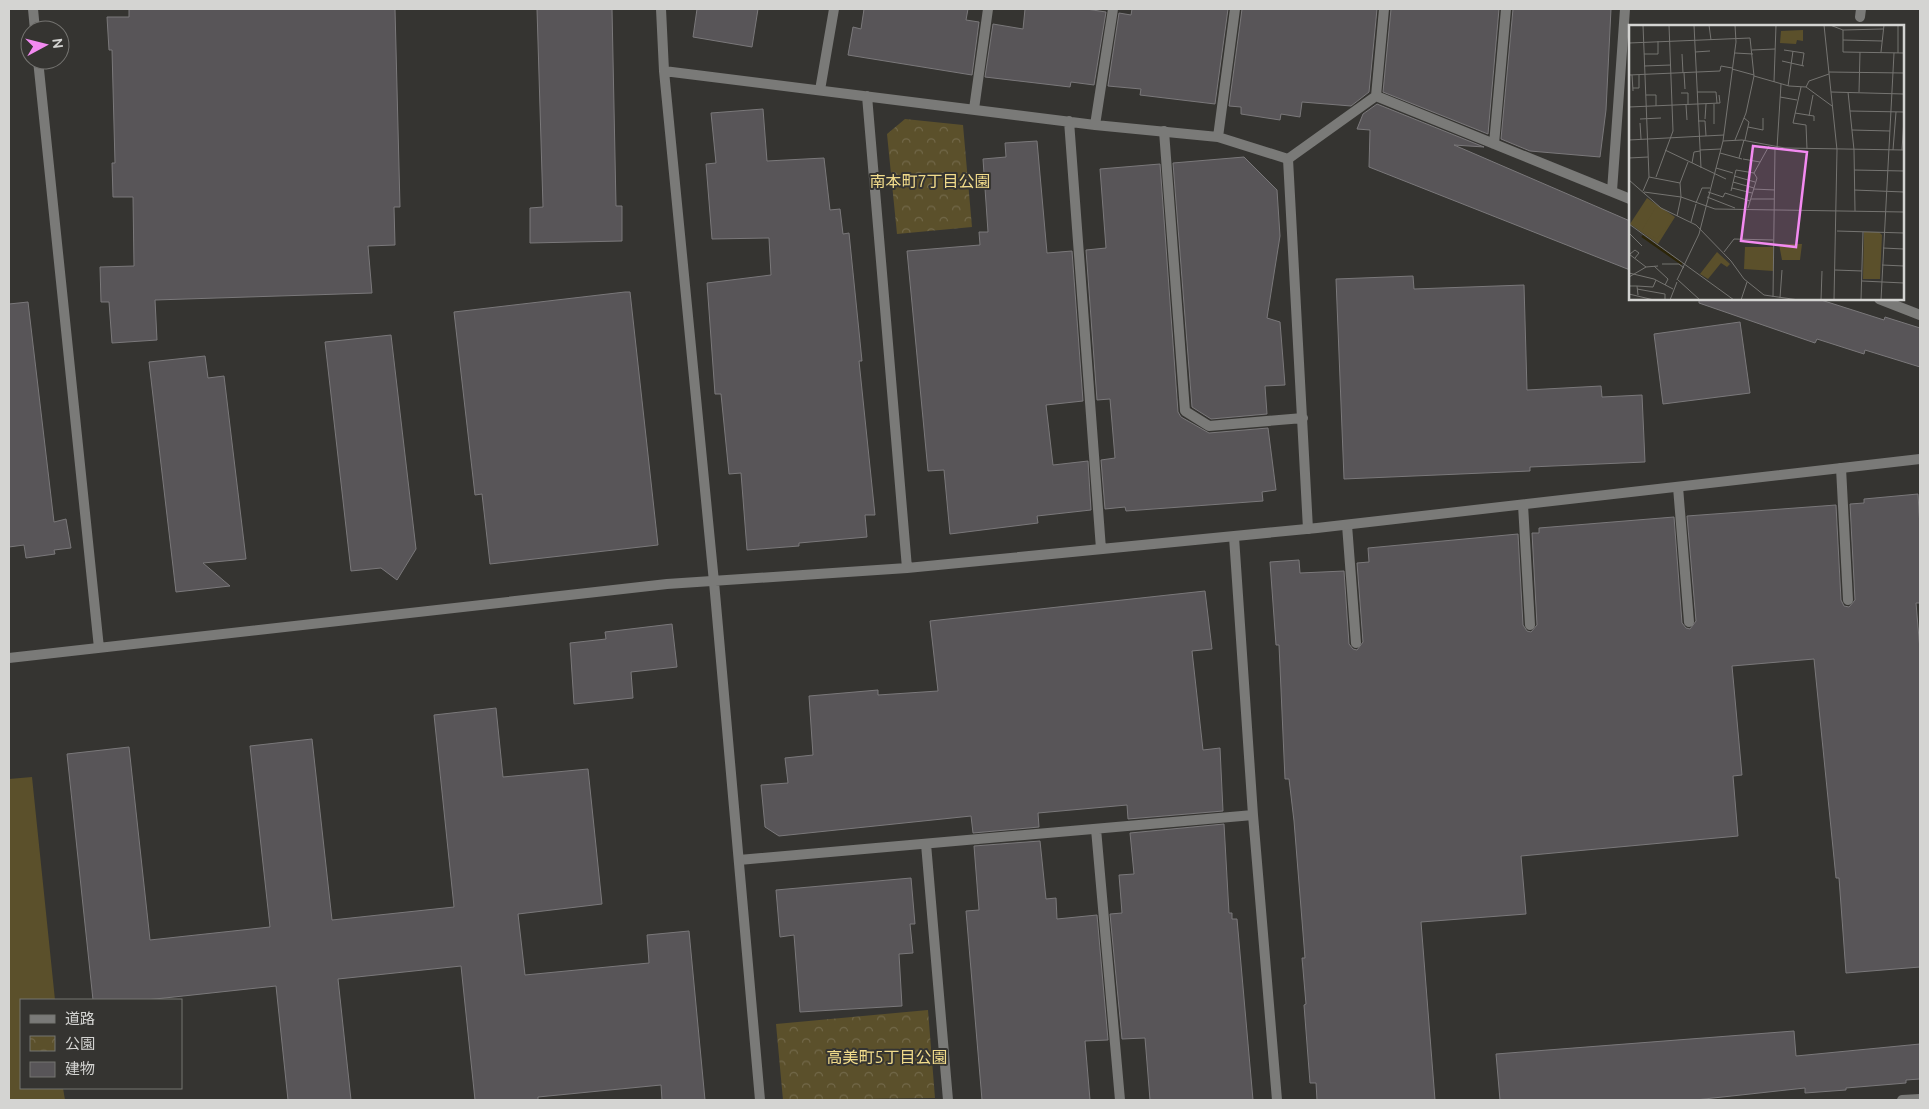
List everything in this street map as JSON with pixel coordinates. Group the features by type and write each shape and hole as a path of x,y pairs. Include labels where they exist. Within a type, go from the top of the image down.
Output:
{"street":[{"path":"661,9 664,70 714,582 760,1100"},
{"path":"820,90 834,9"},
{"path":"974,109 988,9"},
{"path":"1095,125 1113,9"},
{"path":"1218,137 1235,9"},
{"path":"1288,159 1376,96 1384,9"},
{"path":"1494,144 1506,9"},
{"path":"1612,192 1625,9"},
{"path":"39,70 100,648"},
{"path":"664,70 1095,125 1218,137 1288,159"},
{"path":"867,96 907,568"},
{"path":"1376,96 1629,199"},
{"path":"1069,121 1100,549"},
{"path":"1164,131 1185,411 1209,426 1303,418"},
{"path":"1288,159 1308,529"},
{"path":"1881,300 1920,316"},
{"path":"9,658 668,584 907,568 1347,525 1920,459"},
{"path":"1841,468 1848,600"},
{"path":"1678,487 1689,622"},
{"path":"1523,505 1530,625"},
{"path":"1347,525 1356,643"},
{"path":"1234,536 1253,815 1277,1100"},
{"path":"739,860 1253,815"},
{"path":"1096,829 1120,1100"},
{"path":"926,844 948,1100"},
{"path":"1902,1100 1920,1099"}],"green space":[{"name":"南本町7丁目公園","path":"905,119 963,125 972,227 897,234 887,134"},
{"path":"32,777 55,999 20,999 20,1089 63,1089 65,1100 9,1100 9,779"},
{"name":"高美町5丁目公園","path":"928,1010 935,1098 783,1100 776,1024"}],"building":[{"path":"129,9 395,9 400,207 394,207 395,245 368,246 372,293 155,300 157,340 112,343 109,302 101,302 100,267 134,266 133,197 113,197 112,163 115,163 112,50 109,50 107,17 129,17"},
{"path":"537,9 612,9 616,206 622,206 622,241 530,243 530,208 543,207"},
{"path":"697,9 758,9 752,47 693,37"},
{"path":"864,9 968,9 966,20 979,22 972,75 848,55 853,27 861,29"},
{"path":"1025,9 1086,9 1106,12 1094,85 1071,82 1070,87 985,77 993,24 1023,29"},
{"path":"1132,9 1228,9 1215,104 1140,95 1141,89 1108,86 1119,13 1131,15"},
{"path":"1242,9 1377,9 1369,92 1351,106 1302,102 1300,117 1281,114 1280,120 1241,114 1241,107 1229,106"},
{"path":"1391,9 1499,9 1488,134 1383,92"},
{"path":"1513,9 1611,9 1606,110 1600,157 1530,151 1501,139"},
{"path":"1377,104 1484,147 1454,145 1629,221 1629,270 1369,167 1370,130 1357,129 1363,114"},
{"path":"763,109 767,161 824,158 830,210 840,209 843,234 849,233 862,361 859,361 875,515 865,515 867,537 799,543 799,546 747,550 741,473 729,474 721,394 715,394 707,283 771,275 769,238 712,239 706,164 716,163 711,113"},
{"path":"1037,141 1047,253 1072,251 1083,401 1046,405 1053,465 1088,461 1091,510 1037,516 1038,523 950,534 944,470 928,471 907,251 980,245 979,232 988,232 983,159 1006,157 1005,143"},
{"path":"1244,157 1277,190 1280,236 1267,318 1280,322 1285,385 1265,386 1267,414 1211,419 1192,407 1173,163"},
{"path":"1160,164 1178,412 1181,417 1209,433 1268,428 1276,490 1262,492 1263,501 1126,511 1125,507 1105,509 1101,460 1115,458 1110,399 1097,400 1086,250 1106,248 1100,169"},
{"path":"1413,276 1414,289 1524,285 1527,390 1601,386 1602,397 1642,395 1645,462 1530,467 1530,471 1344,479 1336,279"},
{"path":"630,292 658,545 490,564 482,494 475,495 454,312"},
{"path":"1699,300 1821,300 1884,320 1885,317 1920,328 1920,367 1865,350 1864,354 1817,339 1815,343 1699,303"},
{"path":"28,302 54,522 66,519 71,548 54,550 55,554 26,558 24,545 9,547 9,304"},
{"path":"1740,322 1750,393 1663,404 1654,334"},
{"path":"391,335 416,549 397,580 381,568 351,571 325,342"},
{"path":"205,356 208,378 224,376 246,559 203,563 230,586 176,592 149,362"},
{"path":"1918,494 1920,603 1916,603 1920,650 1920,967 1846,973 1839,878 1836,878 1814,659 1732,666 1742,775 1733,776 1738,836 1521,856 1526,914 1421,922 1435,1100 1317,1100 1316,1083 1310,1083 1302,958 1305,958 1294,821 1289,779 1285,779 1279,645 1276,645 1270,562 1299,560 1300,573 1344,571 1349,644 1353,649 1357,650 1363,642 1357,563 1369,562 1368,548 1518,534 1523,625 1527,631 1531,632 1537,625 1532,533 1539,533 1539,528 1674,517 1682,623 1686,628 1690,629 1696,621 1687,516 1836,505 1841,600 1844,606 1849,607 1855,600 1850,504 1864,503 1864,499"},
{"path":"1205,591 1212,649 1192,651 1203,750 1220,748 1223,811 1128,819 1127,805 1038,813 1039,827 973,833 971,816 779,836 765,827 761,785 788,783 785,758 813,755 809,696 878,690 878,695 938,691 930,621"},
{"path":"672,624 677,667 631,672 633,698 574,704 570,643 606,639 605,632"},
{"path":"496,708 503,777 588,769 602,904 518,914 525,975 649,963 647,935 689,931 705,1100 662,1100 661,1085 538,1097 538,1100 475,1100 461,966 338,979 351,1100 288,1100 276,986 155,999 93,999 67,754 129,747 150,940 270,927 250,746 312,739 332,920 454,907 434,715"},
{"path":"1224,824 1229,913 1232,913 1232,919 1237,919 1253,1100 1150,1100 1145,1038 1122,1039 1110,914 1122,913 1119,875 1134,874 1130,833"},
{"path":"1040,841 1046,899 1056,898 1057,919 1097,915 1108,1040 1085,1041 1090,1100 982,1100 966,911 979,910 974,846"},
{"path":"911,878 915,924 910,924 913,953 899,954 902,1006 800,1012 794,935 780,937 776,890"},
{"path":"1794,1031 1796,1056 1920,1044 1920,1079 1906,1080 1906,1083 1846,1088 1846,1090 1805,1093 1805,1088 1695,1100 1500,1100 1496,1054"}]}
